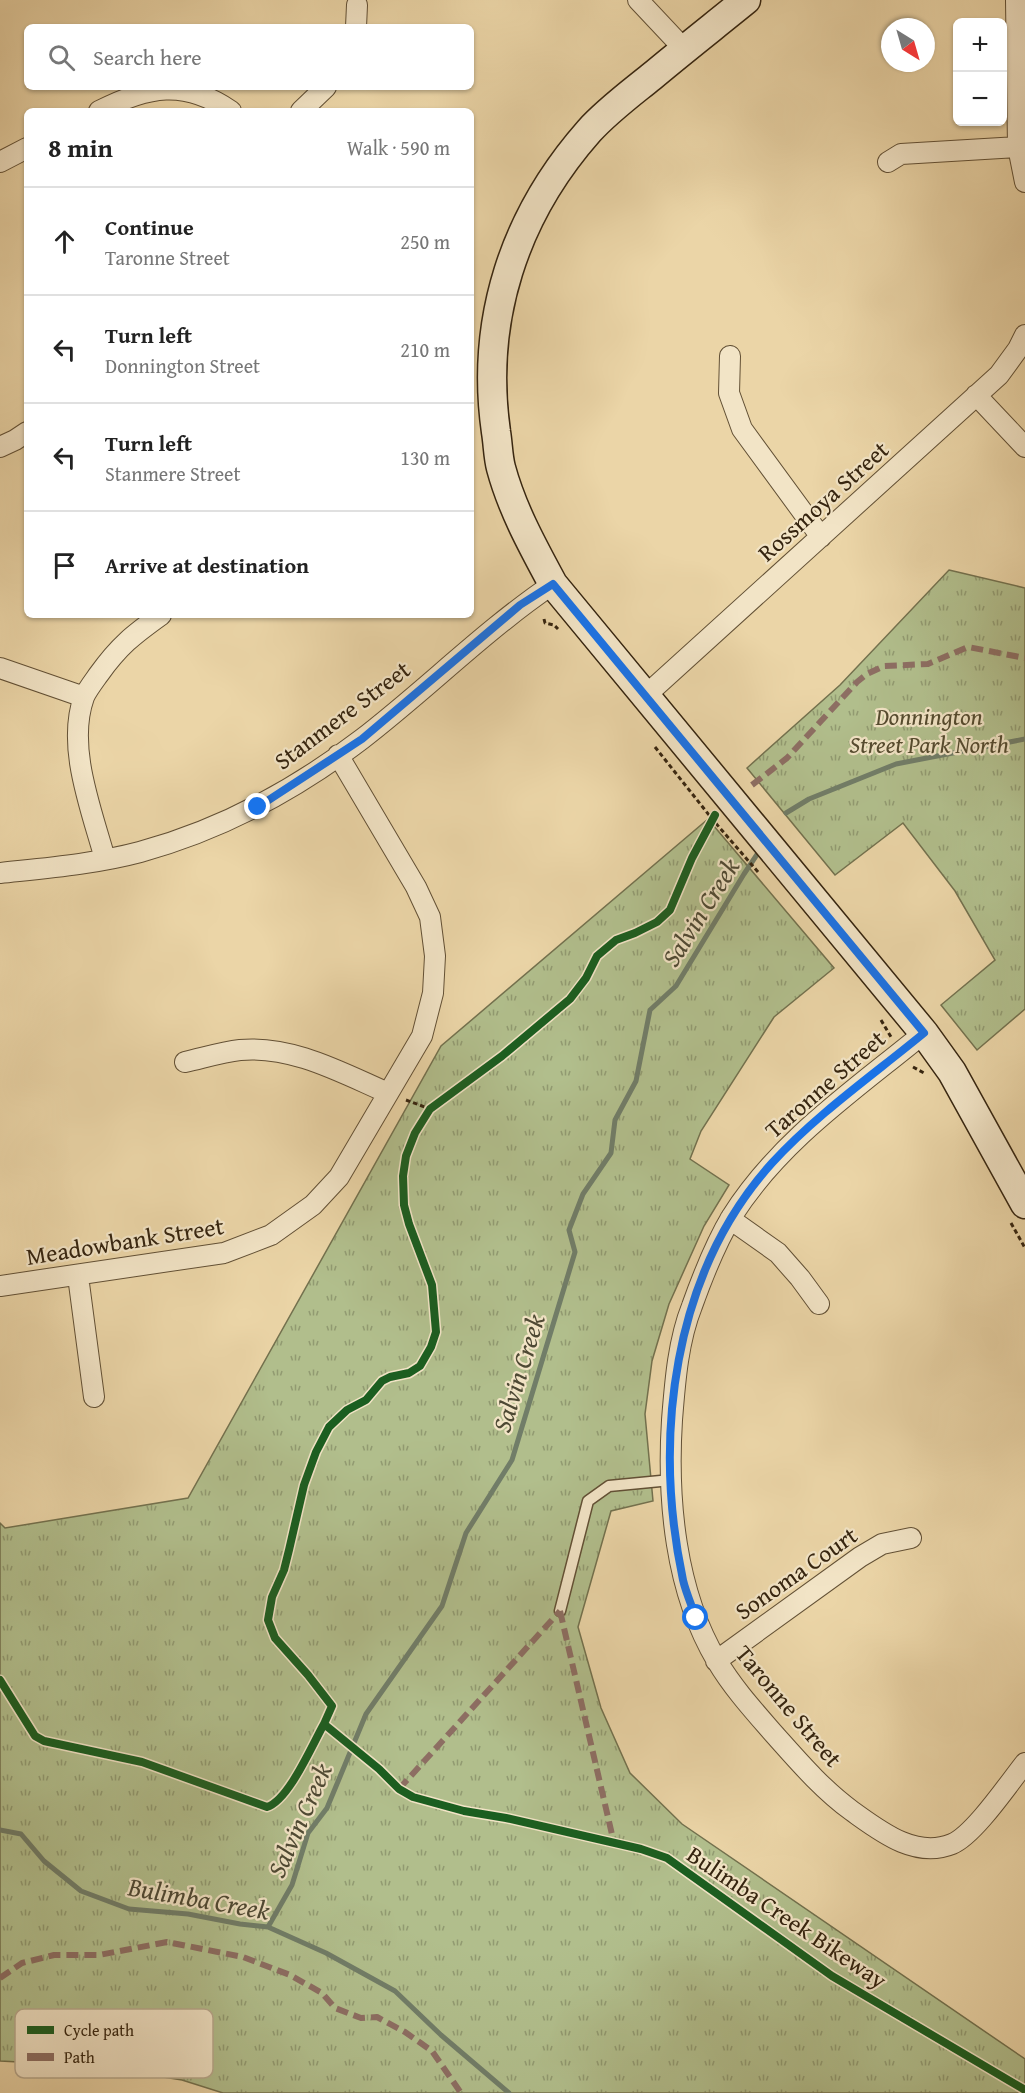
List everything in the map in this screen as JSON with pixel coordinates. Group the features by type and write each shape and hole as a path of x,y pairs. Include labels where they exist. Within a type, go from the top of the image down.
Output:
{"street":[{"path":"638,0 685,50"},
{"path":"746,0 628,95 590,130 558,171 527,222 507,276 495,327 491,364 492,401 501,468 513,504 529,540 553,584 924,1033 1018,1173 1025,1204"},
{"path":"1016,0 1018,147 1025,182"},
{"path":"356,24 357,5"},
{"path":"105,108 125,98 149,91 164,90"},
{"path":"184,90 205,95 226,108"},
{"path":"304,108 323,90"},
{"path":"888,162 901,154 1018,147"},
{"path":"0,162 24,150"},
{"name":"Rossmoya Street","path":"645,696 999,375 1025,335"},
{"path":"730,356 729,393 742,429 821,537"},
{"path":"976,395 1025,447"},
{"path":"0,447 24,434"},
{"name":"Stanmere Street","path":"0,873 105,859 139,852 208,829 258,807 362,739 520,605 553,584"},
{"path":"105,859 78,756 78,730 84,697 116,650 157,618"},
{"path":"0,668 84,697"},
{"name":"Meadowbank Street","path":"0,1286 224,1253 271,1235 313,1205 339,1177 397,1097 422,1036 433,993 435,956 430,917 416,887 338,755"},
{"name":"Taronne Street","path":"924,1033 801,1133 772,1164 730,1219 691,1308 679,1354 670,1452 672,1499 684,1581 696,1618 716,1661 738,1691 805,1770 832,1796 896,1840 927,1848 953,1844 978,1823 1025,1763"},
{"path":"185,1062 242,1050 282,1052 322,1064 397,1097"},
{"path":"730,1219 778,1253 819,1304"},
{"path":"78,1276 94,1397"},
{"name":"Sonoma Court","path":"716,1661 860,1557 882,1544 911,1538"}],"lane":[{"path":"560,1611 588,1502 609,1486 671,1480"}],"path":[{"path":"707,829 715,815"},
{"path":"397,1097 430,1109"},
{"path":"425,1117 430,1109 439,1102"}],"green space":[{"name":"Donnington Street Park North","path":"949,570 1025,588 1025,1009 977,1050 941,1005 995,960 955,891 903,823 835,875 747,768 840,685"},
{"path":"708,819 834,968 774,1017 701,1131 690,1159 729,1185 704,1226 669,1304 652,1361 645,1414 653,1501 611,1511 578,1627 601,1708 630,1773 682,1824 1025,2059 1025,2093 223,2093 169,2078 213,2078 213,2009 15,2009 15,2062 0,2061 0,1523 5,1528 188,1498 441,1046"}],"waterway":[{"name":"Salvin Creek","path":"786,813 809,799 896,764 1025,739"},
{"name":"Salvin Creek","path":"268,1927 292,1885 308,1833 327,1808 366,1714 442,1606 466,1533 512,1460 575,1252 569,1230 583,1194 611,1153 615,1120 636,1081 650,1010 676,986 760,850"},
{"name":"Bulimba Creek","path":"0,1830 21,1834 44,1861 81,1891 129,1909 188,1914 268,1927 326,1953 395,1991 441,2035 509,2093"}],"marked path":[{"path":"752,785 787,758 857,682 884,666 928,664 968,647 1025,658"},
{"path":"560,1611 614,1843"},
{"path":"399,1789 560,1611"},
{"path":"0,1978 22,1963 54,1955 99,1955 167,1942 243,1957 290,1975 322,1993 335,2008 361,2018 377,2017 405,2032 432,2051 461,2093"}],"cycle path":[{"path":"324,1724 332,1706 275,1638 268,1620 272,1597 284,1570 304,1485 316,1452 329,1427 347,1410 366,1400 382,1381 409,1373 420,1366 431,1347 436,1332 432,1285 404,1205 403,1176 406,1156 415,1133 430,1109 502,1056 570,999 586,978 597,956 616,940 657,922 670,910 692,858 715,815"},
{"name":"Bulimba Creek Bikeway","path":"0,1680 35,1736 44,1741 142,1762 267,1807 284,1794 292,1783 324,1724 379,1769 399,1789 413,1797 464,1811 506,1818 641,1849 667,1858 832,1976 1025,2090"}],"route":[{"path":"258,807 362,739 520,605 553,584 924,1033 801,1133 772,1164 730,1219 691,1308 679,1354 670,1452 672,1499 684,1581 696,1618"}]}
